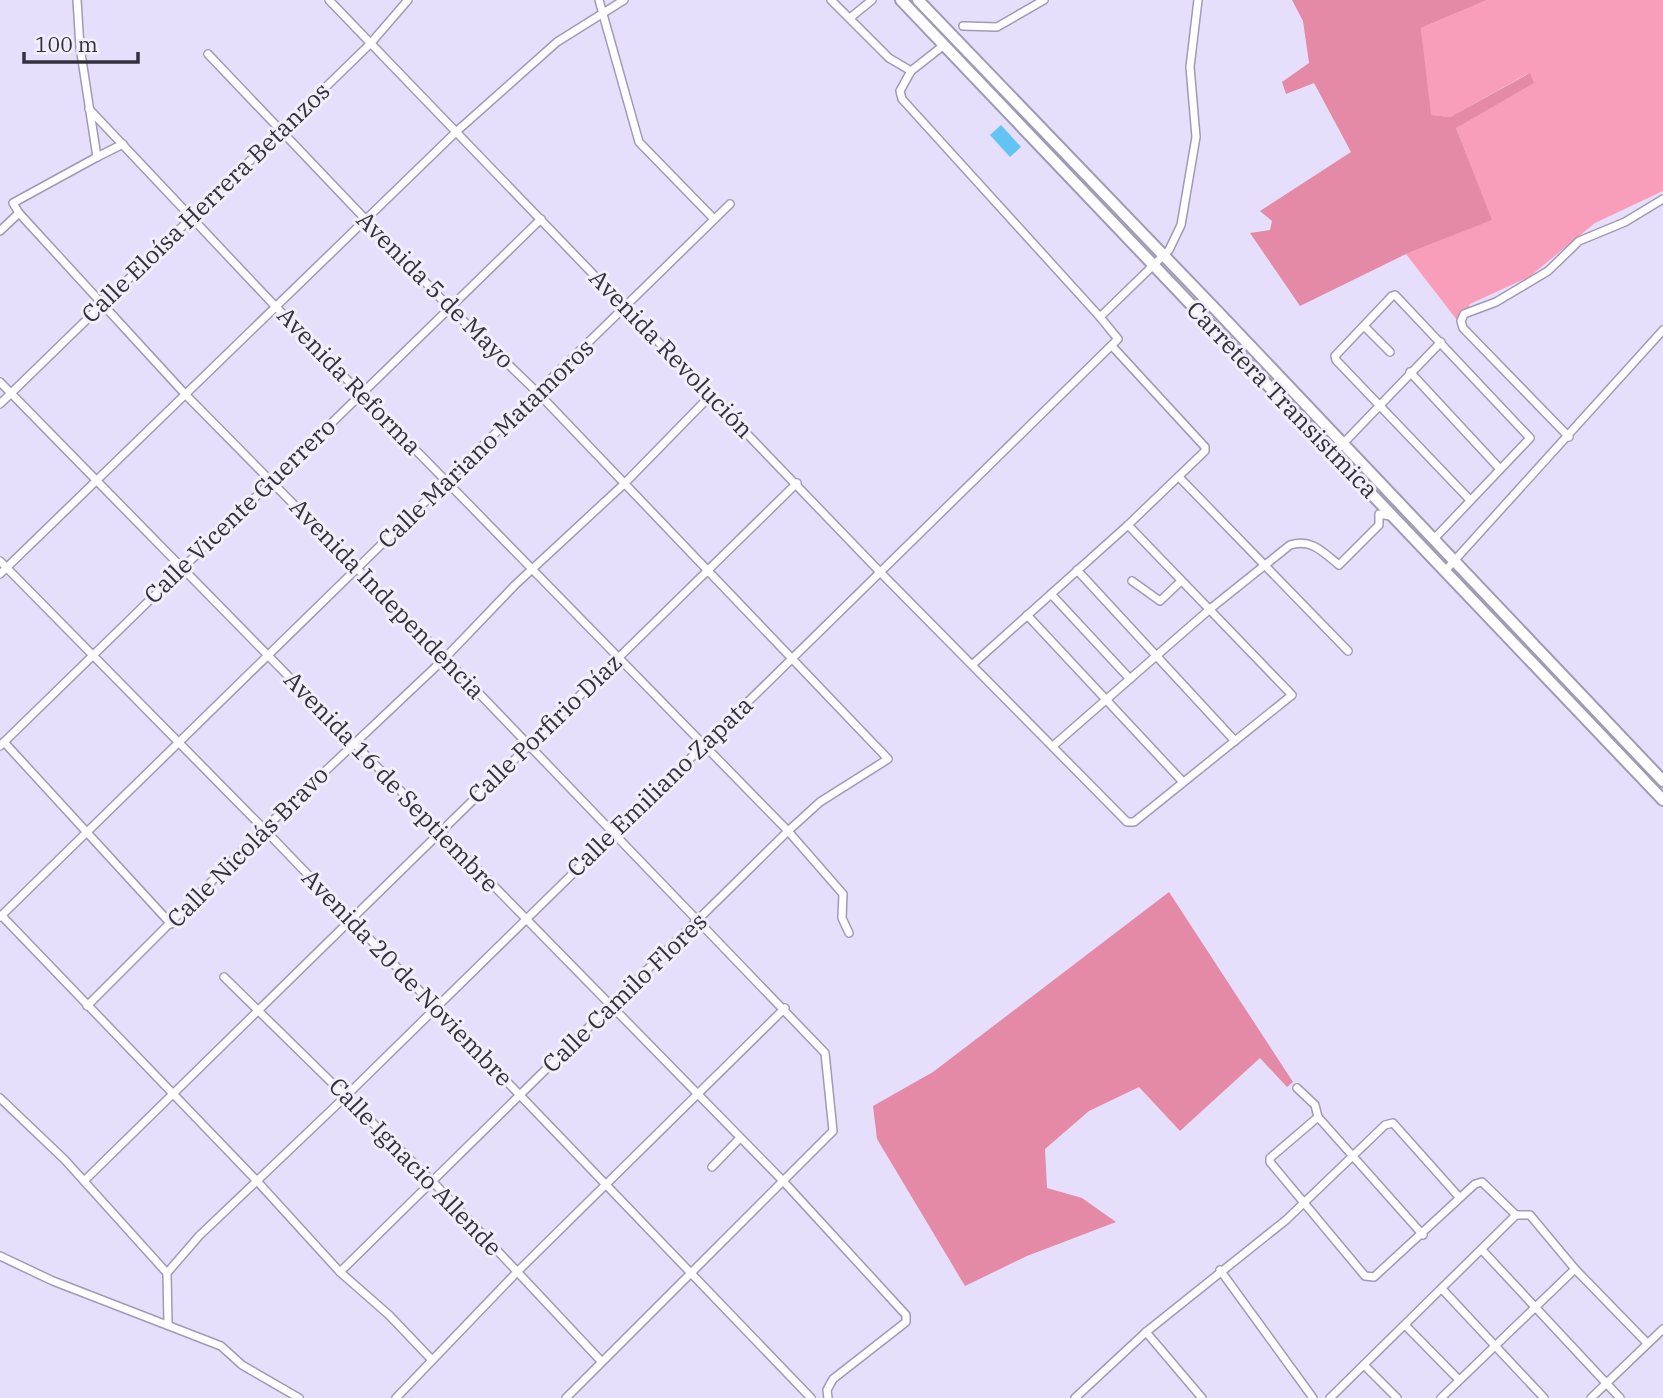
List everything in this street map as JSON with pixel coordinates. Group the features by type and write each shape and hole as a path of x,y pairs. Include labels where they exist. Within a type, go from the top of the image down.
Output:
{"main road":[{"name":"Carretera Transistmica","path":"901,0 1663,800"},
{"name":"Carretera Transistmica","path":"918,0 1164,255 1342,445 1456,560 1663,781"},
{"path":"1107,216 1118,221 1150,254 1164,255"},
{"path":"1154,266 1168,269 1212,310 1219,313"},
{"path":"1393,517 1409,525 1434,552 1456,560"}],"street":[{"path":"77,0 79,47 97,157"},
{"name":"Avenida Revolución","path":"329,0 880,572 1127,822 1134,822 1183,782"},
{"name":"Calle Eloísa Herrera Betanzos","path":"0,404 370,44 408,0"},
{"path":"599,0 639,142 713,218"},
{"path":"0,574 457,131 557,42 624,0"},
{"path":"831,0 898,65 911,71"},
{"path":"850,19 872,0"},
{"path":"963,26 997,27 1044,0"},
{"path":"1100,317 1164,255 1176,239 1181,225 1196,137 1190,66 1198,0"},
{"path":"939,49 911,71 900,91 902,99 1119,338 1112,346 1205,447 1179,478 973,664"},
{"name":"Avenida 5 de Mayo","path":"208,54 449,307 539,394 708,569 888,759 820,802"},
{"name":"Avenida Reforma","path":"89,108 193,215 275,306 788,831 843,894 842,918 849,933"},
{"path":"0,231 19,213 13,203 123,144"},
{"path":"1569,437 1464,328 1461,321 1464,314 1496,302 1548,271 1579,241 1625,222 1663,199"},
{"name":"Calle Mariano Matamoros","path":"1,916 539,394 730,204"},
{"name":"Avenida Independencia","path":"19,213 101,305 186,394 785,1008 825,1053 833,1131 783,1181"},
{"name":"Calle Vicente Guerrero","path":"2,744 541,219"},
{"path":"1435,538 1530,438 1395,295 1335,356 1470,500"},
{"path":"1364,326 1390,352"},
{"path":"1445,571 1663,330"},
{"path":"1333,454 1441,342"},
{"name":"Calle Emiliano Zapata","path":"167,1273 199,1236 346,1096 1112,346"},
{"path":"1410,372 1500,469"},
{"name":"Avenida 16 de Septiembre","path":"0,382 696,1096 783,1181 905,1315 906,1322 833,1379 827,1391 828,1398"},
{"name":"Calle Nicolás Bravo","path":"87,1006 264,829 445,658 532,569 624,484 710,396"},
{"path":"1179,478 1348,651"},
{"name":"Calle Porfirio Díaz","path":"84,1181 797,483"},
{"path":"1053,746 1210,609 1290,545 1301,542 1313,544 1339,565 1378,525 1379,514 1393,517"},
{"path":"1027,615 1105,702 1183,782 1292,695 1128,525"},
{"name":"Avenida 20 de Noviembre","path":"0,561 691,1270 749,1337 810,1398"},
{"path":"1077,570 1236,741"},
{"path":"1132,581 1160,601 1181,581"},
{"path":"1051,594 1130,679"},
{"path":"2,744 89,831 170,924"},
{"name":"Calle Camilo Flores","path":"340,1272 820,802"},
{"path":"1,916 257,1181 340,1272 389,1315 432,1360"},
{"name":"Calle Ignacio Allende","path":"224,977 433,1182 601,1361"},
{"path":"396,1398 517,1271 608,1185 785,1008"},
{"path":"1297,1088 1315,1105 1318,1117 1423,1235"},
{"path":"0,1098 84,1181 167,1273 168,1324"},
{"path":"1318,1117 1270,1158 1270,1162 1365,1276 1374,1278 1423,1235 1459,1197 1482,1182 1516,1215 1530,1215 1575,1269 1647,1343"},
{"path":"1075,1398 1146,1332 1303,1204 1385,1125 1393,1123 1459,1197"},
{"path":"712,1167 740,1138"},
{"path":"566,1398 691,1270 783,1181"},
{"path":"1330,1398 1443,1290 1516,1215"},
{"path":"1482,1250 1620,1398"},
{"path":"0,1256 53,1281 221,1346 242,1365 299,1398"},
{"path":"1441,1398 1575,1269"},
{"path":"1220,1270 1313,1398"},
{"path":"1443,1290 1544,1398"},
{"path":"1406,1325 1460,1380"},
{"path":"1591,1398 1663,1328"},
{"path":"1146,1332 1202,1398"},
{"path":"1365,1366 1397,1398"}],"shaded area":[{"path":"1292,0 1487,0 1421,28 1431,115 1450,117 1530,73 1534,83 1456,128 1492,220 1406,254 1300,306 1250,233 1270,230 1272,221 1260,211 1351,152 1314,83 1286,94 1282,82 1309,63 1303,21"},
{"path":"1487,0 1663,0 1663,191 1595,223 1529,277 1470,304 1460,324 1406,254 1491,220 1456,128 1529,73 1450,117 1430,115 1421,28"},
{"path":"1169,892 1293,1082 1287,1087 1260,1058 1180,1131 1139,1087 1089,1111 1045,1149 1047,1188 1082,1198 1116,1222 1027,1256 965,1286 877,1139 873,1106 933,1072"}],"water":[{"path":"1001,125 1021,147 1010,157 990,135"}]}
